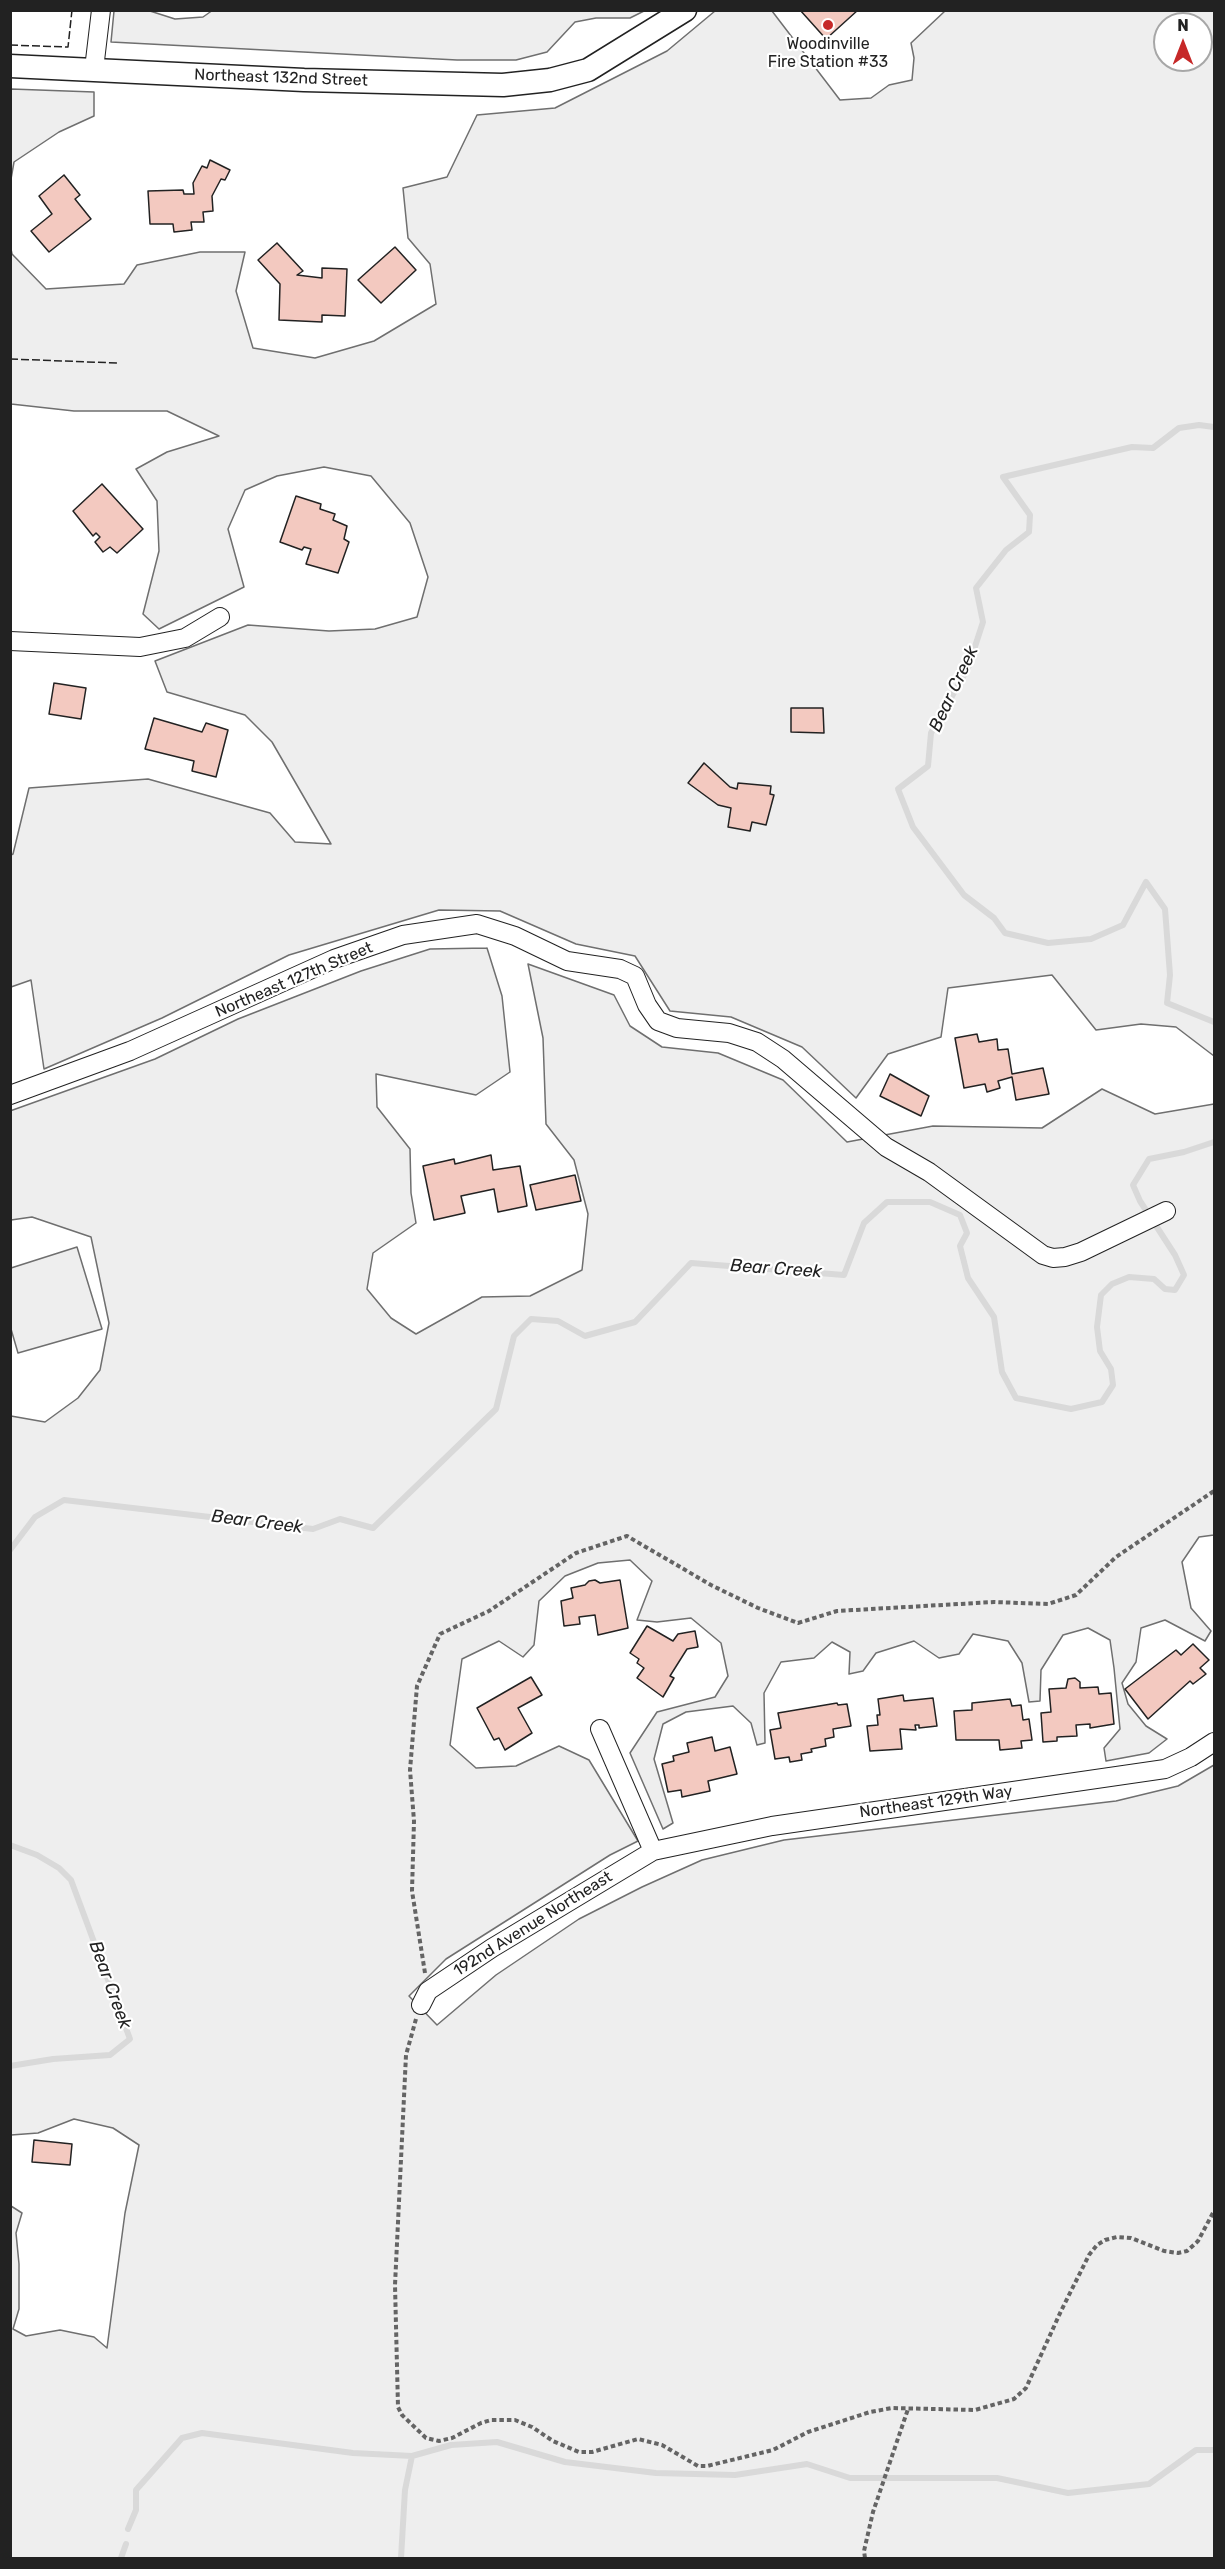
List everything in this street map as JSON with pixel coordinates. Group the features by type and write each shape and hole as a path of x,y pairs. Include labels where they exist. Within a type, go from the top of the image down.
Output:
{"street":[{"path":"94,69 101,10"},
{"name":"Northeast 132nd Street","path":"10,66 304,80 502,85 550,80 588,70 685,10"},
{"path":"10,642 140,647 185,638 220,617"},
{"name":"Northeast 127th Street","path":"10,1095 130,1051 334,959 403,935 477,924 515,936 567,961 620,969 635,976 647,1005 658,1021 677,1028 729,1033 757,1042 783,1059 886,1147 907,1158 983,1210 1043,1256 1065,1257 1136,1226 1166,1210"},
{"path":"600,1729 653,1851"},
{"name":"Northeast 129th Way","path":"653,1851 772,1826 1165,1768 1191,1757 1215,1742"},
{"name":"192nd Avenue Northeast","path":"424,1998 501,1942 653,1851"}],"path":[{"path":"1215,1491 1116,1557 1076,1594 1048,1604 994,1602 837,1611 798,1623 758,1608 711,1585 627,1536 576,1552 489,1611 440,1634 417,1686 410,1770 414,1821 412,1891 424,1998 406,2055 395,2284 398,2407 402,2415 426,2438 439,2440 452,2438 491,2420 515,2420 579,2452 592,2452 638,2439 662,2445 698,2466 707,2466 773,2450 808,2432 845,2419 892,2408 975,2410 1014,2398 1026,2388 1061,2311 1089,2255 1097,2246 1105,2240 1117,2237 1131,2238 1164,2251 1188,2251 1198,2241 1215,2211"},
{"path":"865,2559 864,2551 873,2512 908,2409"}],"shaded area":[{"path":"213,10 644,11 630,18 596,18 575,22 547,52 516,60 457,60 111,42 114,11 150,11 175,19 203,17"},
{"path":"715,11 772,11 840,100 871,98 889,85 912,80 914,58 911,43 945,11 1214,11 1214,1056 1176,1027 1141,1024 1096,1030 1052,975 948,988 941,1037 888,1054 856,1098 802,1047 731,1017 670,1011 635,956 576,944 500,911 439,910 289,955 162,1018 44,1069 31,980 11,987 11,855 29,788 148,779 270,813 295,842 331,844 272,742 245,715 167,692 155,661 248,625 329,631 375,629 417,617 428,577 410,523 371,476 324,467 277,476 245,490 228,529 244,587 159,629 143,614 159,551 157,501 136,469 167,452 219,436 167,411 74,411 11,404 10,244 12,254 46,289 124,284 137,265 200,252 245,252 236,291 253,348 315,358 374,341 436,304 430,264 408,238 403,188 447,177 477,115 555,108 667,51"},
{"path":"11,89 94,92 94,116 59,132 14,162 11,179"},
{"path":"487,948 502,996 510,1072 476,1095 376,1074 377,1107 410,1149 411,1193 416,1223 373,1253 367,1289 391,1318 416,1334 482,1297 530,1296 582,1270 588,1214 574,1160 546,1124 543,1038 528,964 614,995 630,1026 662,1047 718,1053 783,1080 847,1142 933,1126 1042,1128 1102,1089 1155,1114 1214,1104 1214,1535 1199,1537 1182,1562 1191,1608 1211,1631 1205,1641 1165,1620 1141,1628 1136,1662 1122,1683 1128,1704 1146,1726 1167,1739 1149,1753 1106,1761 1104,1748 1120,1729 1114,1668 1110,1640 1088,1628 1063,1635 1041,1670 1040,1701 1029,1702 1022,1663 1008,1641 973,1634 959,1654 939,1658 914,1641 876,1653 863,1671 849,1674 850,1652 832,1642 814,1658 781,1662 764,1693 765,1743 757,1745 751,1723 733,1706 686,1712 663,1724 654,1759 673,1823 663,1829 630,1753 657,1712 715,1697 728,1676 721,1643 691,1618 657,1622 637,1620 652,1581 630,1560 598,1563 565,1576 539,1601 534,1645 523,1657 499,1641 462,1659 450,1745 476,1768 516,1766 559,1746 589,1760 638,1841 610,1855 446,1959 409,1996 437,2025 496,1975 579,1919 702,1860 784,1840 1116,1801 1178,1786 1214,1765 1214,2558 11,2558 11,2206 22,2213 16,2233 19,2309 13,2329 26,2336 60,2330 94,2337 107,2348 125,2213 139,2145 113,2128 74,2119 38,2133 11,2135 11,1416 45,1422 78,1398 100,1370 109,1323 91,1237 32,1217 11,1220 10,1111 155,1059 238,1019 361,971 430,949"},
{"path":"77,1247 102,1329 18,1353 11,1329 11,1268"}],"building":[{"name":"Woodinville Fire Station #33","path":"800,10 858,10 826,39"},
{"path":"210,160 230,170 225,180 221,179 212,196 213,211 203,212 204,222 191,222 192,230 174,232 173,224 150,224 148,191 183,190 184,194 194,194 193,183 202,166 207,168"},
{"path":"64,175 80,195 75,199 91,219 49,252 31,231 52,214 39,196"},
{"path":"277,243 303,271 297,275 322,278 322,268 347,269 345,316 322,315 322,322 279,320 280,284 258,260"},
{"path":"395,247 416,270 381,303 358,280"},
{"path":"102,484 143,529 117,553 110,547 103,552 95,542 100,537 96,533 93,536 73,511"},
{"path":"296,496 321,504 320,509 335,514 333,520 347,526 344,539 349,542 338,573 306,564 311,549 304,547 302,550 280,542"},
{"path":"54,683 86,688 81,719 49,714"},
{"path":"791,708 823,708 824,733 791,732"},
{"path":"154,718 202,732 206,723 228,730 216,777 192,771 194,761 145,749"},
{"path":"704,763 730,787 737,789 738,783 771,786 770,794 774,795 766,825 752,822 750,831 728,827 731,808 718,805 688,783"},
{"path":"977,1034 979,1042 997,1039 998,1050 1008,1049 1012,1074 1043,1068 1049,1094 1016,1100 1012,1077 998,1081 1000,1088 987,1092 985,1084 964,1088 955,1038"},
{"path":"890,1074 929,1096 921,1116 880,1096"},
{"path":"491,1155 493,1170 520,1166 527,1206 498,1212 494,1189 461,1196 465,1213 434,1220 423,1166 454,1159 455,1164"},
{"path":"575,1175 581,1201 536,1210 530,1185"},
{"path":"595,1580 600,1583 620,1580 628,1628 598,1635 595,1615 579,1617 580,1624 564,1626 561,1601 573,1598 571,1588"},
{"path":"647,1626 673,1641 678,1634 695,1631 698,1647 687,1649 670,1676 674,1678 663,1697 637,1678 644,1668 637,1663 639,1659 630,1653"},
{"path":"1193,1644 1209,1660 1200,1668 1206,1674 1193,1684 1190,1681 1148,1719 1125,1689 1176,1650 1181,1655"},
{"path":"531,1677 542,1695 518,1708 532,1733 505,1750 499,1738 494,1740 477,1708"},
{"path":"1075,1678 1080,1682 1080,1688 1098,1687 1099,1694 1111,1693 1114,1724 1090,1728 1090,1724 1076,1725 1077,1736 1057,1737 1057,1741 1043,1742 1041,1713 1051,1712 1049,1689 1066,1688 1068,1679"},
{"path":"903,1695 904,1701 933,1698 937,1726 919,1728 919,1725 915,1725 916,1730 900,1729 902,1749 870,1751 867,1726 878,1725 877,1715 880,1715 878,1699"},
{"path":"1010,1699 1012,1706 1021,1705 1023,1720 1029,1719 1032,1740 1021,1741 1022,1748 1000,1750 999,1740 956,1740 954,1711 972,1710 972,1703"},
{"path":"837,1703 838,1705 847,1704 851,1726 833,1729 834,1737 825,1739 826,1746 801,1754 802,1760 790,1762 789,1757 775,1759 770,1730 781,1728 778,1713"},
{"path":"712,1737 715,1751 730,1747 737,1774 708,1781 710,1791 682,1797 681,1790 668,1792 662,1764 674,1761 673,1756 689,1752 687,1743"},
{"path":"34,2140 72,2144 70,2165 32,2162"}],"waterway":[{"name":"Bear Creek","path":"1214,427 1199,425 1179,428 1153,448 1132,447 1003,477 1030,515 1029,532 1006,550 976,588 983,622 968,668 931,733 928,766 898,789 913,827 964,895 994,918 1005,933 1048,943 1091,939 1123,925 1146,882 1165,909 1170,975 1167,1003 1214,1022"},
{"name":"Bear Creek","path":"10,1550 35,1517 64,1500 313,1529 340,1519 373,1528 496,1409 514,1336 531,1319 558,1321 585,1336 635,1322 691,1263 844,1275 864,1223 887,1202 930,1202 960,1215 967,1233 960,1246 968,1278 994,1317 1002,1372 1016,1398 1071,1409 1102,1402 1113,1385 1111,1369 1100,1351 1097,1327 1101,1295 1112,1284 1129,1277 1154,1279 1165,1289 1175,1290 1184,1275 1175,1255 1140,1201 1133,1185 1149,1159 1184,1152 1214,1142"},
{"name":"Bear Creek","path":"10,1845 37,1855 59,1868 71,1880 130,2039 110,2055 53,2059 10,2066"},
{"path":"128,2529 136,2510 136,2490 182,2438 202,2433 353,2453 412,2456 451,2445 497,2442 565,2462 656,2473 735,2475 807,2464 850,2478 997,2478 1068,2493 1149,2484 1196,2450 1214,2450"},
{"path":"401,2558 405,2490 412,2456"},
{"path":"121,2558 126,2544"}],"fence":[{"path":"10,45 68,47 72,10"},
{"path":"10,359 117,363"}],"place":[{"name":"Woodinville Fire Station #33","path":"828,25"}]}
